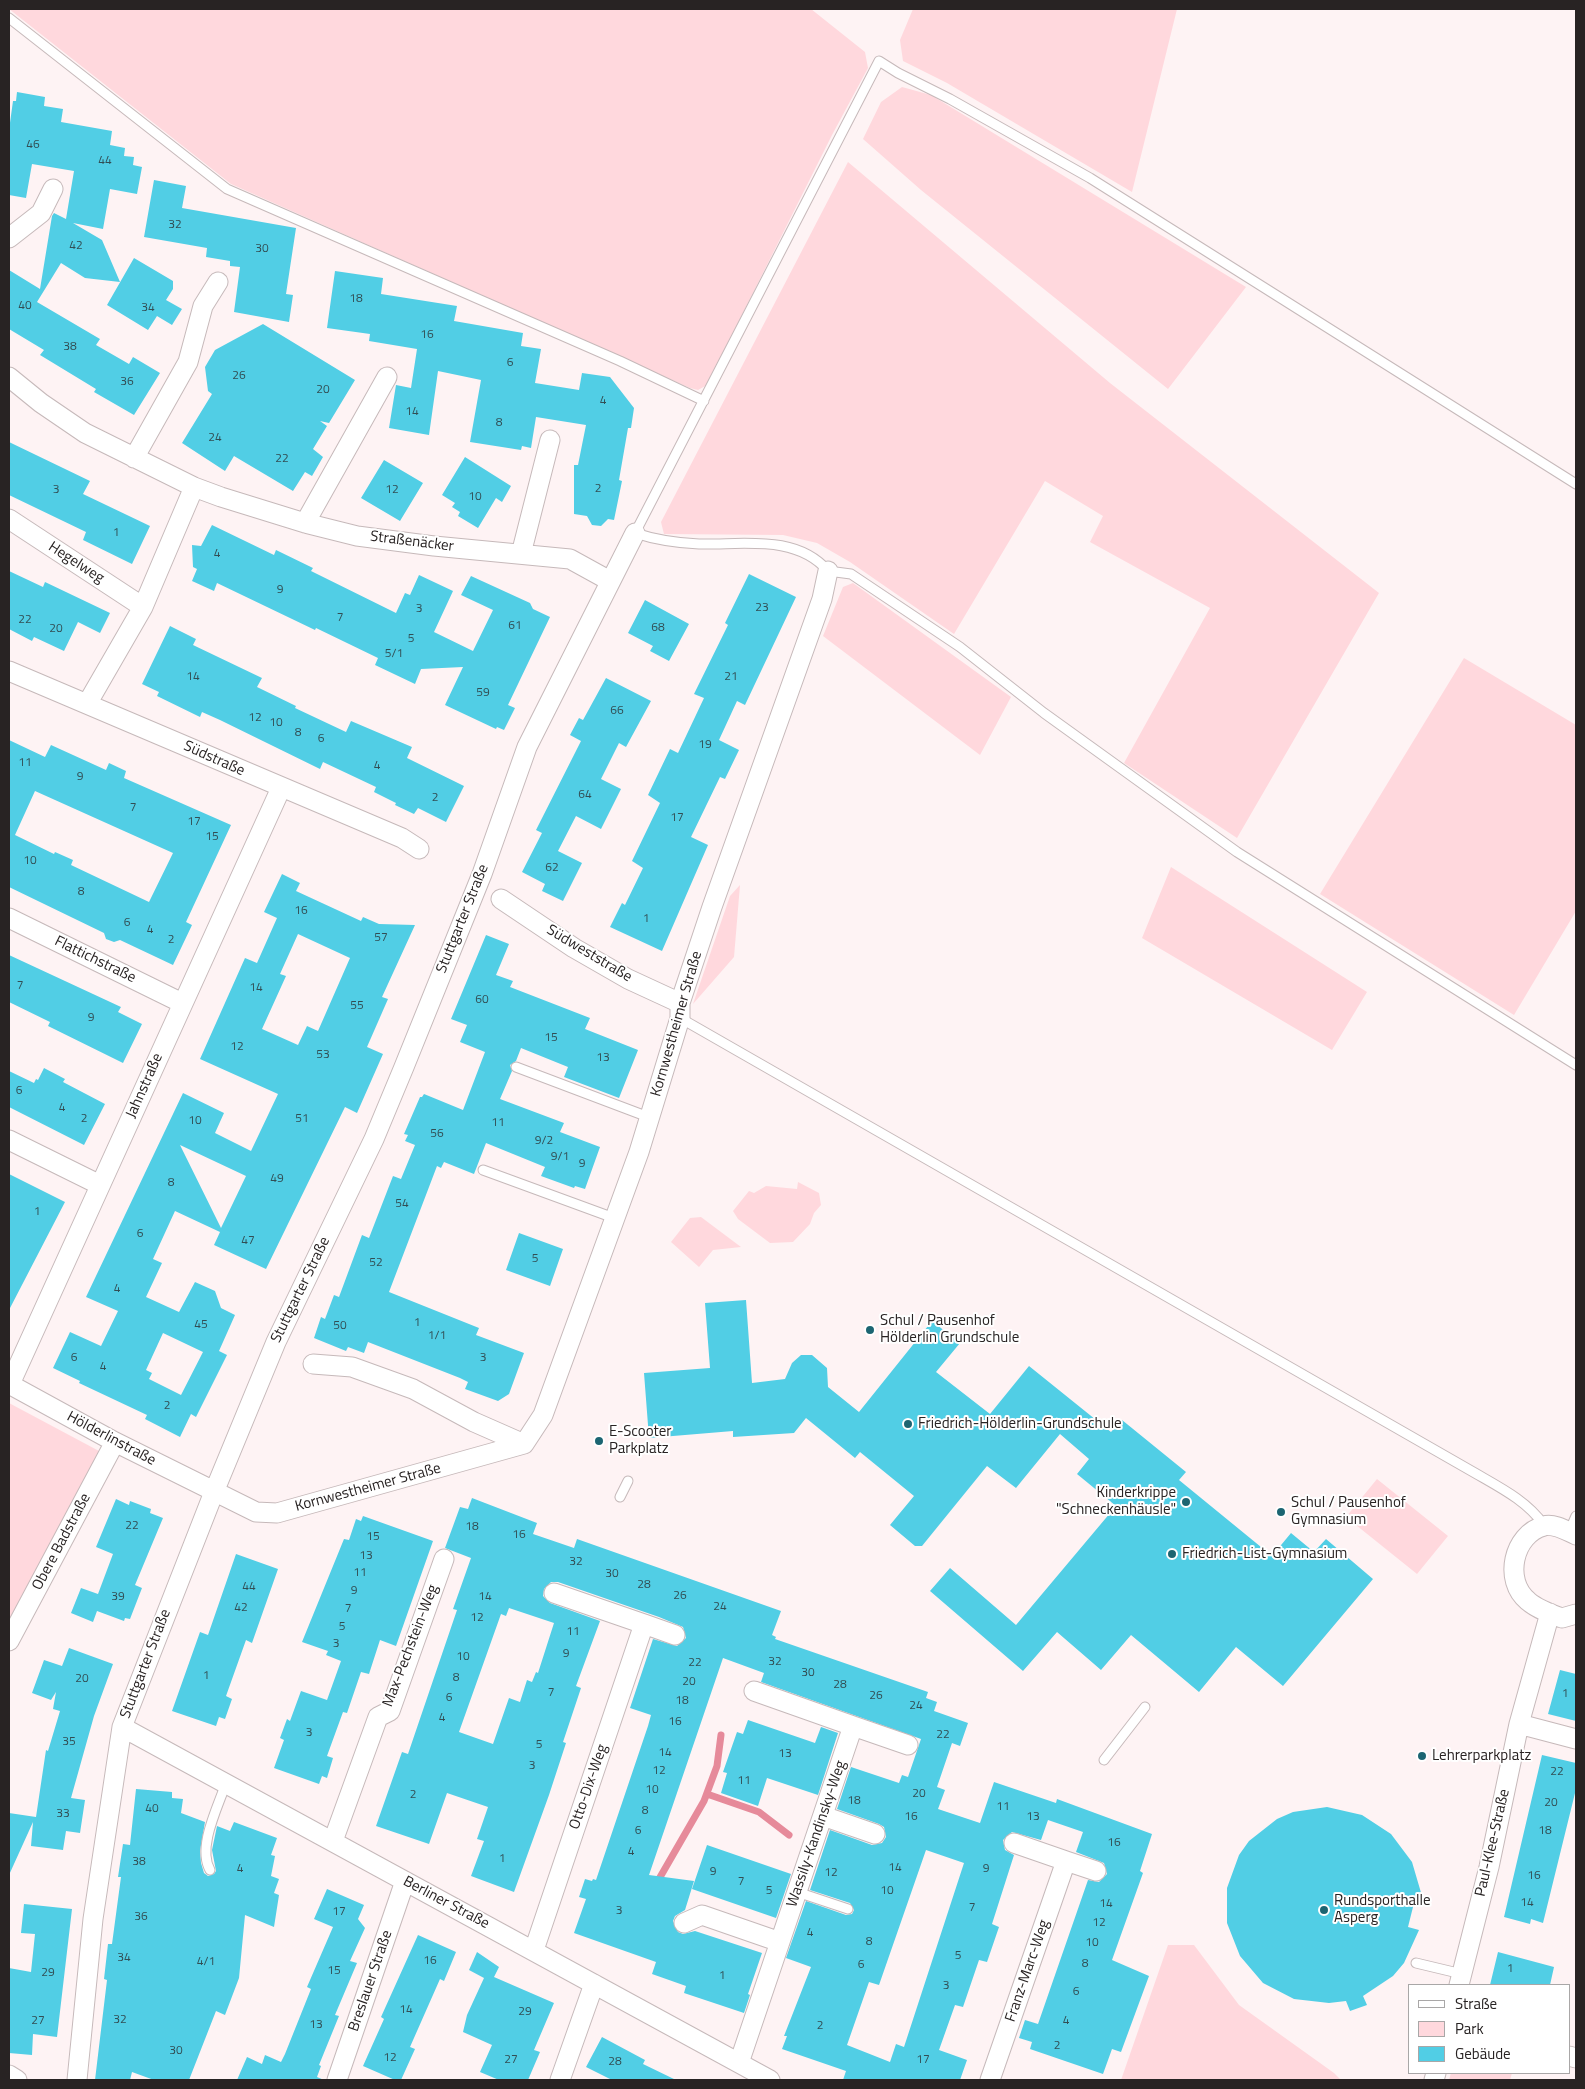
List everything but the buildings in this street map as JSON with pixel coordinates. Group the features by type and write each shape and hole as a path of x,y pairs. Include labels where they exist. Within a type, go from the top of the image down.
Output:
{"street":[{"path":"9,238 41,213 53,189"},
{"path":"134,458 188,362 203,306 218,282"},
{"name":"Straßenäcker","path":"9,377 41,403 85,433 194,486 305,523 357,536 570,559 610,581"},
{"path":"305,523 387,377"},
{"path":"521,554 550,440"},
{"path":"87,704 143,607 194,486"},
{"name":"Hegelweg","path":"9,519 143,607"},
{"name":"Stuttgarter Straße","path":"77,2080 92,1920 122,1727 214,1492 276,1342 374,1139 482,874 527,747 635,533"},
{"name":"Kornwestheimer Straße","path":"214,1492 256,1512 277,1513 524,1444 543,1415 651,1118 680,1010 712,907 822,599 828,571"},
{"name":"Südstraße","path":"9,671 402,838 418,849"},
{"name":"Jahnstraße","path":"9,1384 281,788"},
{"name":"Südweststraße","path":"501,899 574,948 680,1010"},
{"name":"Flattichstraße","path":"9,918 182,1003"},
{"path":"9,1140 100,1185"},
{"path":"313,1364 352,1367 413,1389 474,1422 524,1444"},
{"name":"Hölderlinstraße","path":"9,1384 115,1442 214,1492"},
{"name":"Obere Badstraße","path":"9,1642 115,1442"},
{"path":"1574,1528 1544,1525 1528,1534 1514,1559 1514,1573 1518,1588 1527,1601 1562,1618 1576,1614"},
{"name":"Max-Pechstein-Weg","path":"333,1842 378,1717 390,1711 444,1559"},
{"path":"554,1593 675,1635"},
{"name":"Paul-Klee-Straße","path":"1460,1980 1489,1867 1519,1724 1550,1613"},
{"name":"Otto-Dix-Weg","path":"534,1950 644,1624"},
{"path":"754,1691 908,1745"},
{"path":"1519,1724 1576,1739"},
{"name":"Wassily-Kandinsky-Weg","path":"739,2063 853,1726"},
{"name":"Berliner Straße","path":"122,1727 770,2080"},
{"path":"823,1816 875,1834"},
{"path":"1014,1844 1096,1871"},
{"name":"Franz-Marc-Weg","path":"990,2080 1066,1861"},
{"name":"Breslauer Straße","path":"337,2080 405,1881"},
{"path":"684,1923 702,1915 780,1942"},
{"path":"560,2080 594,1984"},
{"path":"9,2075 17,2080"}],"lane":[{"path":"9,18 227,189 620,360 704,402"},
{"path":"1576,484 1090,178 879,61 635,533 656,540 697,544 789,546 818,559 828,571 852,574 960,647 1052,718 1237,852 1576,1065"},
{"path":"680,1010 1476,1472 1516,1497 1535,1512 1544,1525"},
{"path":"516,1067 651,1118"},
{"path":"483,1170 614,1218"},
{"path":"620,1497 628,1481"},
{"path":"1104,1760 1145,1707"},
{"path":"210,1870 205,1856 206,1845 226,1783"},
{"path":"797,1892 848,1909"},
{"path":"1416,1963 1460,1980"}],"green space":[{"path":"9,9 811,9 865,52 868,68 832,135 707,385 698,390 231,184"},
{"path":"913,9 1177,9 1132,192 947,83 903,61 900,40"},
{"path":"902,87 931,95 1246,287 1168,389 921,190 863,139 881,102"},
{"path":"848,162 1110,383 1379,593 1237,838 1124,763 1210,608 1090,542 1103,516 1045,481 954,634 850,562 817,543 783,535 664,534 661,522"},
{"path":"853,583 1011,697 980,755 823,636 843,587"},
{"path":"1464,658 1576,725 1576,911 1514,1015 1320,894"},
{"path":"1171,867 1367,992 1332,1050 1142,938"},
{"path":"740,885 734,957 693,1004 730,896"},
{"path":"798,1182 819,1193 821,1205 814,1213 810,1224 793,1242 770,1243 738,1219 733,1211 749,1191 754,1193 766,1186 797,1189"},
{"path":"701,1217 741,1247 713,1250 699,1267 671,1242 690,1218"},
{"path":"9,1403 99,1451 9,1627"},
{"path":"1377,1479 1448,1536 1417,1574 1346,1517"},
{"path":"1168,1945 1194,1945 1239,2005 1341,2080 1121,2080"},
{"path":"1451,2074 1512,2074 1510,2080 1449,2080"}],"waterway":[{"path":"659,1879 704,1801 717,1766 721,1735"},
{"path":"707,1794 759,1812 789,1835"}],"place":[{"name":"Schul / Pausenhof Hölderlin Grundschule","path":"870,1330"},
{"name":"Friedrich-Hölderlin-Grundschule","path":"908,1424"},
{"name":"E-Scooter Parkplatz","path":"599,1441"},
{"name":"Kinderkrippe \"Schneckenhäusle\"","path":"1186,1502"},
{"name":"Schul / Pausenhof Gymnasium","path":"1281,1512"},
{"name":"Friedrich-List-Gymnasium","path":"1172,1554"},
{"name":"Lehrerparkplatz","path":"1422,1756"},
{"name":"Rundsporthalle Asperg","path":"1324,1910"}]}
